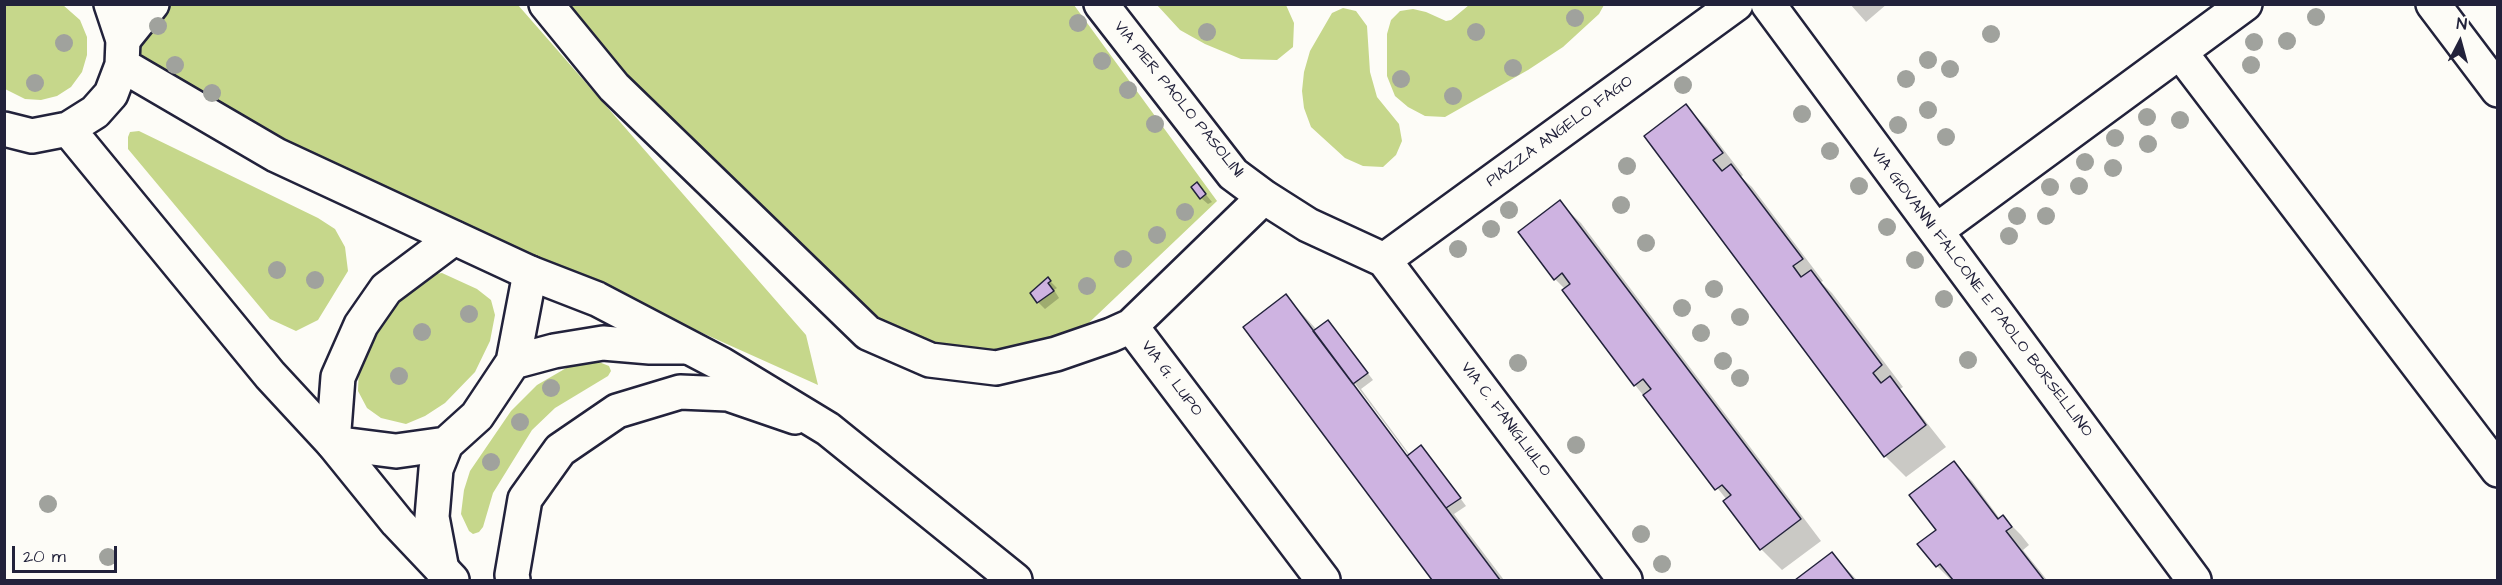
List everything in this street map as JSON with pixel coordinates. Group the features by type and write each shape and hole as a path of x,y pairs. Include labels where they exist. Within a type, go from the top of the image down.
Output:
{"street":[{"path":"111,4 122,52 276,155 530,273 597,299 721,364 828,429 1015,580"},
{"path":"14,136 68,129 95,112 111,94 122,52 152,4"},
{"path":"546,4 614,87 868,333 930,360 996,368 1056,354 1131,326"},
{"name":"VIA PIER PAOLO PASOLINI","path":"1101,4 1233,174 1308,225 1384,260"},
{"name":"PIAZZA ANGELO FAGO","path":"1384,260 1736,4"},
{"name":"VIA GIOVANNI FALCONE E PAOLO BORSELLINO","path":"1768,4 2194,580"},
{"path":"1936,231 2245,4"},
{"path":"2433,4 2498,90"},
{"path":"2180,52 2498,470"},
{"path":"68,129 270,375 333,443 397,522 447,575"},
{"name":"VIA G. LUPO","path":"1264,197 1131,326 1323,580"},
{"path":"333,443 338,377 361,325 386,289 454,238"},
{"name":"VIA C. FANIGLIULO","path":"1384,260 1625,580"},
{"path":"447,575 432,517 436,469 446,444 477,416 513,362 530,273"},
{"path":"513,362 555,351 603,343 686,347"},
{"path":"513,580 512,574 525,499 560,450 617,411 680,392 728,394 828,429"},
{"path":"333,443 396,451 446,444"}],"green space":[{"path":"8,4 63,5 80,20 87,37 87,55 82,72 71,87 57,96 41,100 25,99 5,89 4,6"},
{"path":"148,5 518,5 806,335 818,385 182,99 122,65"},
{"path":"546,5 1074,5 1217,201 1056,354 996,368 868,333"},
{"path":"1157,5 1286,5 1294,23 1293,47 1277,60 1241,59 1205,44 1180,30"},
{"path":"1469,5 1604,5 1599,14 1563,47 1528,70 1445,117 1425,116 1408,107 1395,96 1387,76 1387,34 1391,20 1400,11 1413,9 1446,21 1451,20"},
{"path":"1343,8 1356,11 1367,26 1370,72 1377,97 1399,124 1402,141 1396,155 1383,167 1363,166 1345,158 1311,127 1304,108 1302,91 1304,72 1310,51 1332,13"},
{"path":"139,131 318,218 335,229 345,247 348,271 318,320 296,331 270,319 128,149 130,132"},
{"path":"442,273 477,289 491,300 495,315 490,341 475,372 445,403 425,416 406,424 381,418 367,408 358,391 359,365 392,307 410,286 427,275"},
{"path":"599,362 609,366 611,371 608,376 555,408 532,430 493,493 483,527 479,532 473,534 469,531 461,514 464,490 470,471 511,411 537,385 568,367"}],"building":[{"path":"1686,104 1723,153 1713,160 1722,171 1731,164 1803,259 1793,266 1801,277 1811,270 1882,365 1873,373 1881,383 1890,376 1926,425 1884,457 1644,136"},
{"path":"1197,182 1206,194 1200,199 1191,187"},
{"path":"1560,200 1801,519 1760,550 1723,501 1731,495 1722,485 1715,490 1643,395 1651,389 1643,379 1634,386 1562,290 1570,284 1562,273 1554,280 1518,232"},
{"path":"1048,277 1051,281 1048,283 1054,291 1037,303 1030,293"},
{"path":"1286,294 1500,580 1432,580 1243,327"},
{"path":"1328,320 1368,373 1353,384 1313,331"},
{"path":"1421,445 1461,498 1446,508 1407,456"},
{"path":"1954,461 1998,519 2003,515 2012,527 2006,531 2044,580 1953,580 1940,564 1936,567 1917,544 1936,530 1909,495"},
{"path":"1832,552 1854,580 1795,580"}]}
